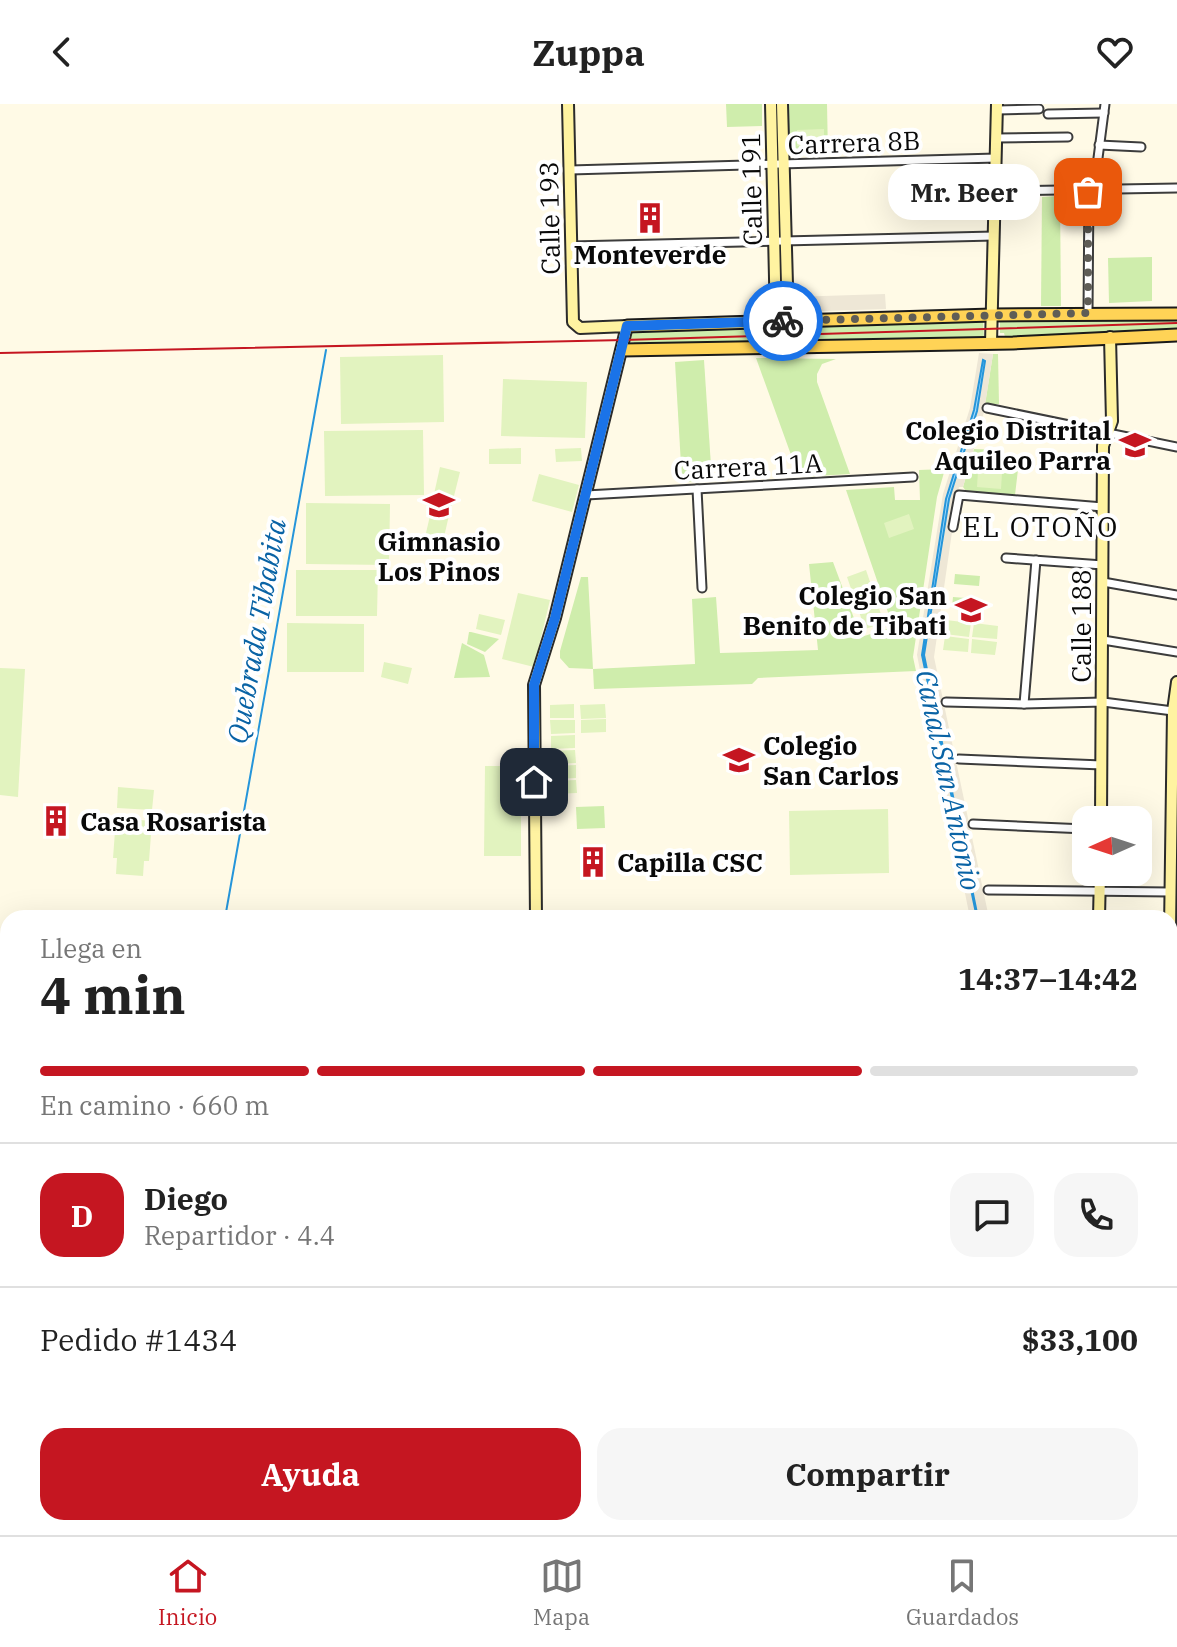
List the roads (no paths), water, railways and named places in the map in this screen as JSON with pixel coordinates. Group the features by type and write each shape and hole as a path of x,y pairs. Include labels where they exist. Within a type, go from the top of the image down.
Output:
{"main road":[{"path":"627,326 992,315 1177,314"},
{"path":"622,350 991,343 1177,335"}],"street":[{"name":"Calle 193","path":"568,104 573,322 580,328 627,326"},
{"name":"Calle 191","path":"771,104 786,242 782,321"},
{"name":"Calle 191","path":"782,104 774,242 782,321"},
{"path":"991,343 997,107 1039,109"},
{"path":"1048,114 1104,108 1091,190 1088,313"},
{"path":"996,138 1068,137"},
{"path":"1099,145 1141,147"},
{"name":"Carrera 8B","path":"570,170 996,158"},
{"path":"995,191 1177,188"},
{"path":"571,246 994,236"},
{"path":"536,910 534,685 555,618 627,326"},
{"name":"Calle 188","path":"1101,806 1103,446 1112,414 1110,337"},
{"path":"987,408 1177,447"},
{"name":"Carrera 11A","path":"586,495 913,477"},
{"path":"697,489 702,588"},
{"path":"953,527 959,495 1103,507"},
{"path":"1006,558 1103,565"},
{"path":"1024,704 1036,560"},
{"path":"1103,582 1177,595"},
{"path":"1103,640 1177,652"},
{"path":"1170,910 1173,711 1177,682"},
{"path":"946,702 1103,702 1173,711"},
{"path":"959,759 1102,765"},
{"path":"973,824 1072,828"},
{"path":"1099,910 1100,886"},
{"path":"988,890 1170,892"}],"water":[{"name":"Canal San Antonio","path":"983,360 977,411 949,499 924,655 976,910 922,655 946,499 974,410"}],"waterway":[{"name":"Quebrada Tibabita","path":"226,910 326,350"}],"railway":[{"path":"0,353 624,340 1177,323"}],"place":[{"name":"Mr. Beer","path":"1088,192"},
{"name":"Monteverde","path":"650,218"},
{"name":"Colegio Distrital Aquileo Parra","path":"1135,445"},
{"name":"Gimnasio Los Pinos","path":"439,505"},
{"name":"Colegio San Benito de Tibati","path":"971,610"},
{"name":"Colegio San Carlos","path":"739,760"},
{"name":"Casa Rosarista","path":"56,821"},
{"name":"Capilla CSC","path":"593,862"}],"district":[{"name":"EL OTOÑO","path":"1041,526"}]}
